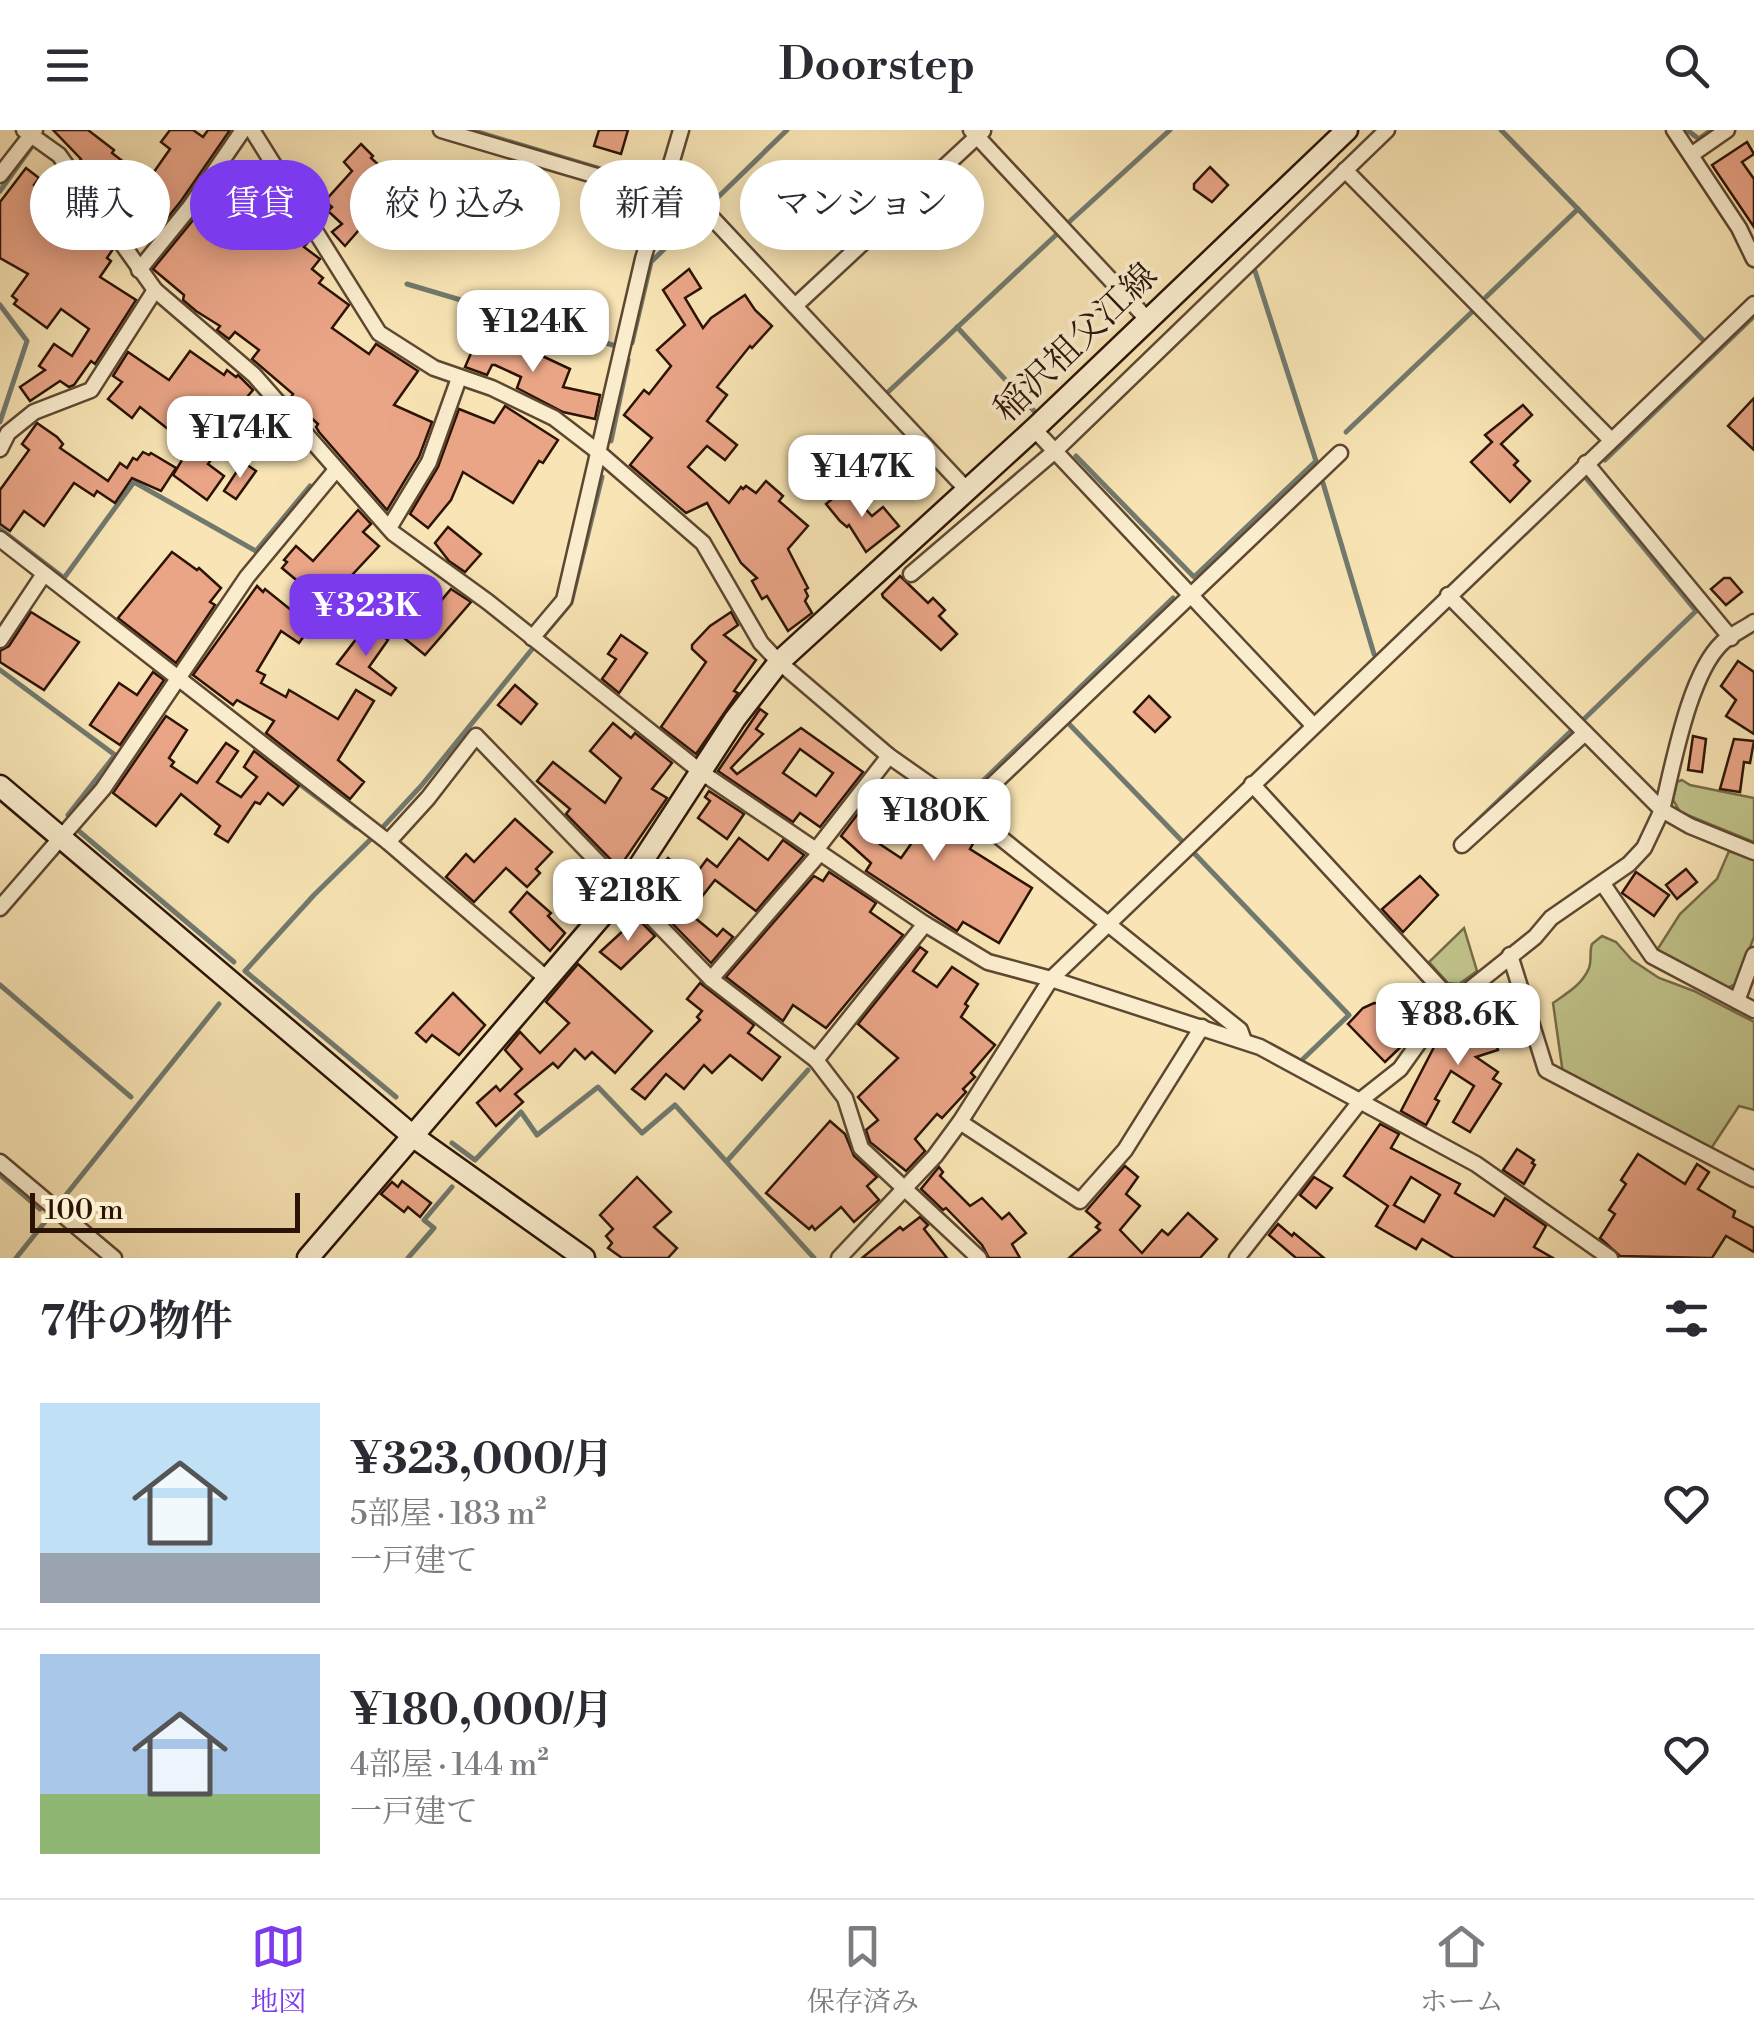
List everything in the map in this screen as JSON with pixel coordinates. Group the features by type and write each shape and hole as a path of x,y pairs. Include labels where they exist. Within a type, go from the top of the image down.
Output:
{"main road":[{"name":"稲沢祖父江線","path":"308,1258 622,891 735,719 778,662 1034,430 1347,130"},
{"path":"0,786 414,1137 584,1258"}],"street":[{"path":"139,270 190,207 243,130"},
{"path":"252,130 379,333 434,368 492,388 554,418 597,451 703,543 761,644 778,662 889,756 966,810 1240,1030 1244,1041"},
{"path":"441,130 580,172"},
{"path":"672,160 681,130"},
{"path":"910,574 1055,451 1387,130"},
{"path":"1674,130 1738,228 1754,260"},
{"path":"1691,155 1727,130"},
{"path":"0,175 30,131 59,155 155,290 254,375 388,528 701,772 925,924 988,962 1244,1041 1362,1100 1476,1164 1610,1258"},
{"path":"795,306 977,132 1148,320"},
{"path":"1345,170 1610,440"},
{"path":"720,226 968,490"},
{"path":"532,638 564,600 648,250"},
{"path":"0,449 8,432 34,412 91,390 155,290"},
{"path":"839,1258 960,1122 1052,979 1754,304"},
{"path":"388,528 429,462 459,378"},
{"path":"1034,430 1313,725"},
{"path":"966,810 1340,453"},
{"path":"1586,463 1731,638"},
{"path":"0,908 103,788 180,680 247,576 336,471"},
{"path":"0,539 388,842 546,978"},
{"path":"0,640 44,574"},
{"path":"1448,595 1662,810 1754,852"},
{"path":"1237,1258 1362,1100 1400,1069 1440,1013 1535,937 1551,918 1602,884 1644,848 1662,810 1690,702 1722,642 1754,622"},
{"path":"1462,845 1585,733"},
{"path":"388,842 476,736 711,979 816,1060 845,1098 861,1148 979,1258"},
{"path":"711,979 818,852 889,756"},
{"path":"1252,784 1453,1002"},
{"path":"1602,884 1652,956 1754,1010"},
{"path":"816,1060 925,924"},
{"path":"1510,955 1546,1070 1754,1179"},
{"path":"1736,1001 1754,956"},
{"path":"960,1122 1080,1201 1125,1150 1202,1027"},
{"path":"0,1162 114,1258"}],"green space":[{"path":"1677,782 1754,798 1754,842 1680,812 1673,800"},
{"path":"1729,851 1754,860 1754,937 1736,984 1727,988 1657,950 1680,914 1717,879"},
{"path":"1464,928 1477,971 1459,984 1448,983 1429,962"},
{"path":"1602,936 1616,942 1632,960 1659,978 1754,1022 1754,1110 1739,1106 1710,1150 1563,1074 1553,1003 1586,974 1592,944"}],"building":[{"path":"53,130 88,130 121,160 81,159"},
{"path":"170,130 193,130 203,137 208,130 230,130 209,160 190,160 190,188 170,215 170,160 162,160 170,149 161,142"},
{"path":"599,130 628,130 621,154 594,146"},
{"path":"1747,142 1754,154 1742,162 1754,179 1754,227 1712,165"},
{"path":"361,144 373,156 373,160 350,160 350,169 344,162"},
{"path":"1210,167 1228,185 1212,202 1194,189"},
{"path":"26,168 30,171 30,250 112,250 107,258 111,261 100,277 136,300 95,364 91,361 74,385 69,387 60,381 30,401 20,387 45,370 39,366 54,344 72,356 89,329 61,309 47,328 14,304 17,300 12,296 28,274 0,258 0,202"},
{"path":"350,173 350,240 345,246 332,232 342,224 330,213 330,195"},
{"path":"190,224 190,250 308,250 320,259 312,269 323,278 319,283 349,305 332,328 369,354 376,344 418,371 394,405 432,422 419,457 387,510 319,432 318,424 290,399 293,394 252,359 259,350 235,332 229,339 217,330 220,326 183,300 184,295 153,269"},
{"path":"689,269 701,288 685,298 703,328 745,295 772,326 717,387 727,395 707,421 737,445 725,460 707,446 688,467 729,503 741,487 756,493 766,481 783,496 779,501 808,526 788,549 808,588 805,601 812,613 788,631 767,596 762,599 752,581 757,578 741,563 707,503 686,513 630,465 652,438 624,415 644,390 649,394 671,366 657,350 685,325 663,290"},
{"path":"479,335 496,343 500,336 570,369 563,387 600,395 595,419 563,412 517,388 521,377 495,365 487,375 465,367"},
{"path":"190,351 224,375 227,370 238,375 253,390 247,397 269,416 253,435 219,406 187,444 140,407 132,418 108,399 122,382 113,376 128,352 169,380"},
{"path":"1754,398 1754,450 1728,426"},
{"path":"1523,405 1532,415 1501,444 1530,481 1510,502 1471,462 1492,442 1485,435"},
{"path":"505,406 558,440 543,463 539,461 513,503 463,472 451,500 428,528 410,514 438,467 459,409 494,423"},
{"path":"37,423 57,437 63,444 60,448 108,481 120,463 127,468 143,452 176,468 161,491 132,478 115,503 74,483 44,526 24,511 10,531 0,524 0,490 29,450 22,444"},
{"path":"191,445 224,476 207,500 173,475"},
{"path":"243,462 256,471 236,499 224,491"},
{"path":"846,488 872,516 883,507 899,526 866,552 849,525 840,521 826,504"},
{"path":"358,510 371,524 363,532 379,546 353,574 359,578 338,615 282,568 296,546 313,561"},
{"path":"448,527 481,554 465,572 449,561 435,543"},
{"path":"172,552 199,568 221,588 210,602 215,605 176,663 118,618"},
{"path":"900,576 928,603 933,598 945,610 939,616 957,634 941,650 883,597"},
{"path":"1724,578 1730,578 1742,592 1726,605 1711,589"},
{"path":"257,586 311,626 299,643 281,631 257,671 265,675 261,683 286,697 289,690 338,719 356,690 374,701 338,760 364,782 350,799 266,733 274,721 237,700 233,705 193,675"},
{"path":"451,589 471,602 425,655 399,634"},
{"path":"31,612 79,642 44,690 0,662 0,651 9,646"},
{"path":"731,612 738,625 724,635 756,660 696,754 661,727 706,662 692,645"},
{"path":"367,625 388,640 369,667 396,688 391,695 337,664"},
{"path":"621,635 647,653 619,693 602,679 616,659 608,654"},
{"path":"1738,661 1754,672 1754,734 1726,716 1736,700 1721,686"},
{"path":"153,672 164,680 120,745 90,725 119,683 137,695"},
{"path":"515,685 537,704 521,724 498,705"},
{"path":"1149,696 1170,717 1155,732 1134,712"},
{"path":"760,709 767,714 756,729 763,734 731,768 737,774 801,728 863,772 820,827 800,813 793,822 718,771","holes":["800,749 833,773 816,796 783,773"]},
{"path":"166,716 187,730 169,758 174,762 171,766 197,783 226,743 238,751 217,782 241,797 257,777 244,767 254,751 299,786 283,805 268,793 260,804 255,802 228,842 215,834 220,826 181,794 156,826 113,793"},
{"path":"613,723 631,738 635,733 672,763 652,789 667,798 621,865 616,865 566,814 570,809 537,781 553,762 605,803 621,778 590,751"},
{"path":"1693,736 1706,739 1702,772 1688,770"},
{"path":"1734,739 1754,741 1750,763 1744,762 1740,792 1720,789"},
{"path":"894,783 945,815 946,823 975,840 970,849 1032,888 999,943 963,922 957,931 866,871 871,863 841,836 875,791 883,798","holes":["892,806 923,827 901,858 869,837"]},
{"path":"709,791 744,814 727,839 698,818 710,801 705,797"},
{"path":"515,819 552,852 536,869 540,873 527,887 506,868 474,902 446,877 466,854 474,862"},
{"path":"739,838 768,860 783,840 804,855 756,911 715,880 689,913 717,936 723,929 733,937 711,963 665,916 707,859 717,867"},
{"path":"668,858 674,863 650,901 640,890"},
{"path":"1686,869 1697,882 1677,899 1666,885"},
{"path":"829,872 876,903 870,912 903,935 826,1028 793,1005 783,1021 726,977 814,876 823,881"},
{"path":"1636,872 1669,895 1654,916 1622,893"},
{"path":"1420,876 1438,895 1403,932 1382,909"},
{"path":"527,892 551,913 548,916 565,933 550,951 510,912"},
{"path":"637,918 655,936 621,969 600,952"},
{"path":"920,947 927,952 913,971 937,987 952,967 978,984 961,1017 995,1045 971,1073 975,1077 963,1089 966,1092 942,1118 937,1114 915,1139 925,1151 906,1171 870,1142 866,1130 878,1120 858,1097 898,1058 858,1024"},
{"path":"578,964 652,1031 615,1073 592,1052 585,1059 575,1049 558,1068 553,1063 515,1094 523,1102 496,1126 477,1103 496,1086 500,1091 522,1069 505,1050 520,1032 540,1053 569,1023 546,1002"},
{"path":"700,983 754,1025 748,1033 780,1057 762,1080 730,1055 712,1073 704,1065 684,1089 666,1074 645,1099 632,1089 700,1020 697,1017 702,1011 687,999"},
{"path":"1416,987 1421,993 1425,989 1435,1000 1416,1018 1407,1041 1385,1062 1348,1024 1363,1008 1374,1003 1396,1005"},
{"path":"453,993 485,1025 459,1055 432,1035 426,1042 416,1033"},
{"path":"1483,1002 1498,1050 1476,1057 1498,1072 1493,1079 1501,1084 1470,1132 1453,1122 1474,1086 1451,1071 1426,1125 1401,1111 1448,1020 1462,1009"},
{"path":"830,1121 845,1134 854,1156 877,1177 867,1186 879,1200 854,1222 841,1207 815,1230 766,1193"},
{"path":"1380,1124 1399,1134 1391,1148 1460,1184 1455,1193 1494,1216 1505,1198 1546,1226 1534,1247 1553,1258 1454,1258 1422,1239 1416,1249 1376,1226 1388,1206 1344,1176","holes":["1411,1177 1440,1195 1424,1222 1394,1205"]},
{"path":"1517,1149 1534,1160 1535,1165 1524,1184 1503,1170"},
{"path":"1638,1154 1685,1184 1697,1164 1709,1172 1698,1189 1735,1211 1733,1217 1754,1228 1754,1252 1726,1236 1712,1258 1620,1256 1600,1238 1615,1214 1609,1210 1626,1184 1621,1180"},
{"path":"1125,1166 1138,1177 1126,1194 1140,1206 1120,1230 1142,1253 1162,1230 1168,1235 1188,1213 1217,1239 1200,1258 1069,1258 1100,1230 1096,1227 1100,1223 1086,1211"},
{"path":"939,1167 943,1172 940,1176 970,1206 982,1198 1002,1219 1009,1213 1026,1233 1012,1244 1020,1258 989,1258 982,1245 946,1208 943,1210 921,1189"},
{"path":"637,1177 671,1212 654,1227 677,1248 668,1258 622,1258 608,1248 612,1243 606,1236 613,1229 600,1215"},
{"path":"1314,1177 1332,1188 1316,1208 1300,1195"},
{"path":"402,1181 431,1203 420,1217 408,1207 404,1212 381,1194 392,1182 398,1187"},
{"path":"920,1217 928,1225 924,1229 947,1258 862,1258 900,1227 903,1230"},
{"path":"1278,1224 1324,1258 1296,1258 1269,1235"}],"waterway":[{"path":"471,130 580,163"},
{"path":"720,195 787,130"},
{"path":"1068,223 1170,130"},
{"path":"1501,130 1578,209"},
{"path":"1687,130 1699,139 1711,130"},
{"path":"0,191 33,145"},
{"path":"1486,297 1578,209 1702,339"},
{"path":"887,393 1056,235"},
{"path":"632,343 651,262 663,250"},
{"path":"1076,456 1194,577 1316,461 1255,271"},
{"path":"407,284 616,346"},
{"path":"0,305 27,341 0,422"},
{"path":"1346,432 1474,310"},
{"path":"1605,460 1754,316"},
{"path":"957,327 1035,412"},
{"path":"611,441 628,360"},
{"path":"545,634 571,603 602,477"},
{"path":"1583,720 1696,611 1586,478"},
{"path":"0,529 64,578 134,482 256,551 310,486"},
{"path":"1323,483 1374,654"},
{"path":"966,797 1173,598"},
{"path":"383,827 533,648"},
{"path":"0,670 115,755 68,815"},
{"path":"1070,725 1181,840"},
{"path":"1470,828 1570,732"},
{"path":"302,786 356,827"},
{"path":"80,832 234,962"},
{"path":"371,839 245,971 396,1097"},
{"path":"1193,852 1349,1015 1303,1059"},
{"path":"0,985 131,1097"},
{"path":"61,1201 219,1004"},
{"path":"727,1161 808,1070"},
{"path":"452,1143 475,1160 521,1112 537,1135 598,1087 642,1133 675,1105 814,1258"},
{"path":"0,1175 40,1209"},
{"path":"408,1258 434,1228 424,1220 452,1187"},
{"path":"16,1258 49,1217"}]}
